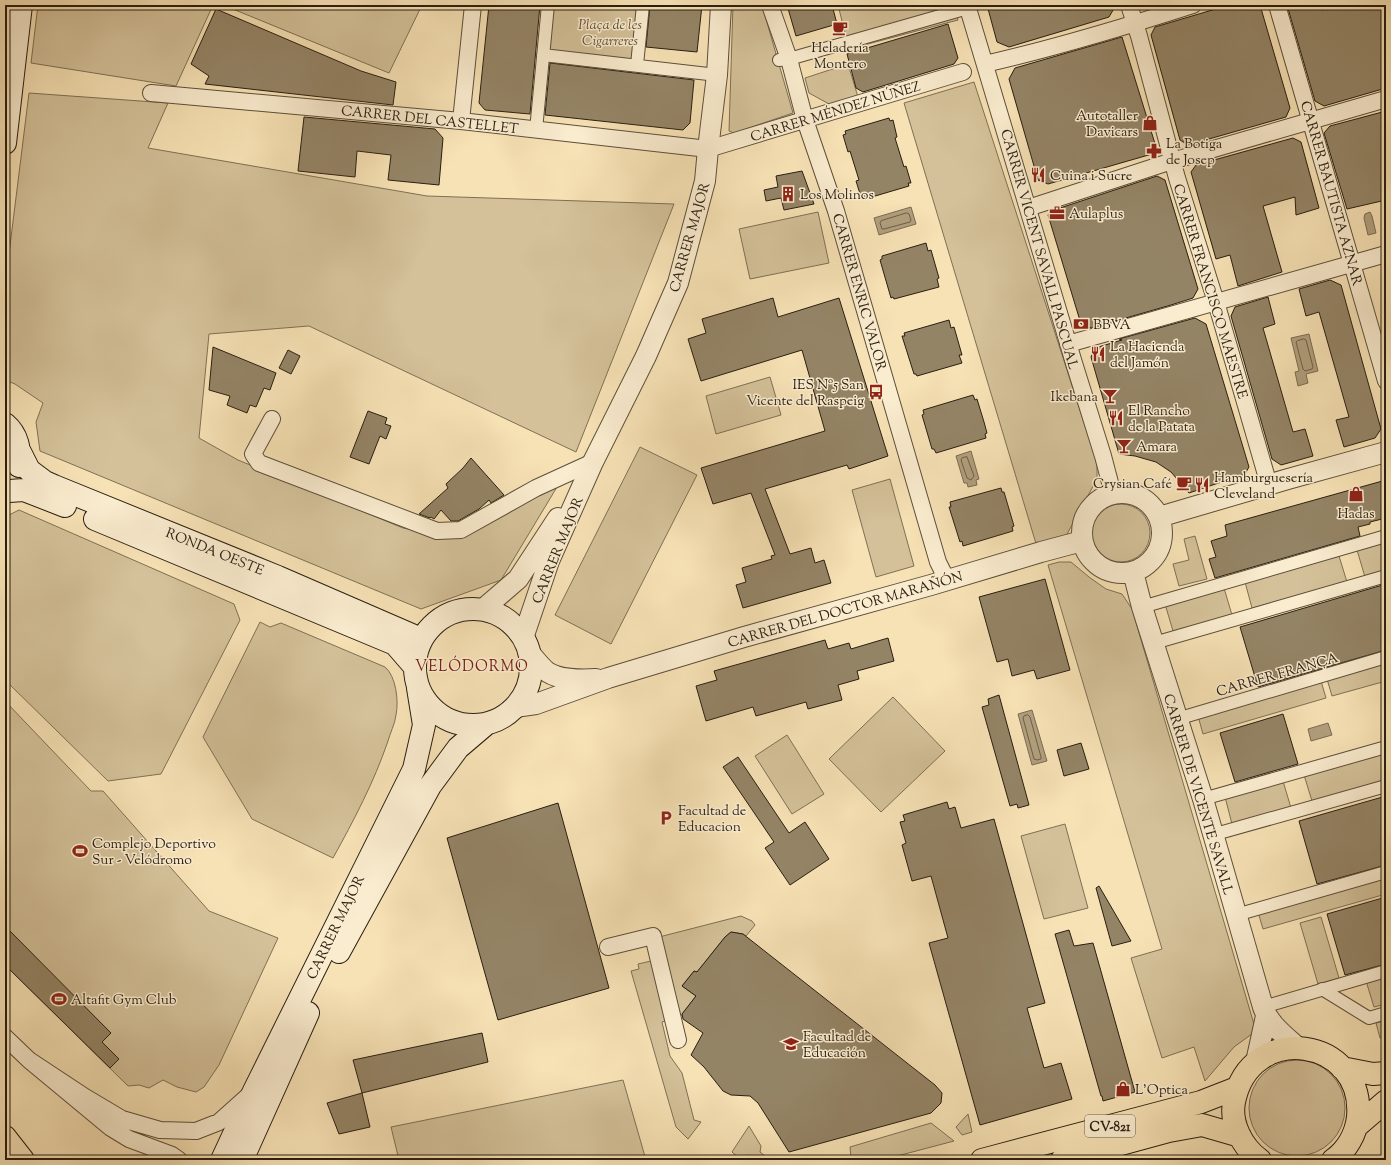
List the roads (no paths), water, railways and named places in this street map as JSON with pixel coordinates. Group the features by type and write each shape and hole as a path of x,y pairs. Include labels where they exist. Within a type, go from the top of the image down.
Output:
{"main road":[{"path":"5,29 8,5"},
{"path":"5,143 22,5"},
{"name":"RONDA OESTE","path":"5,424 17,438 20,452 29,470 45,482 257,568 421,639"},
{"name":"RONDA OESTE","path":"7,493 19,472 20,452"},
{"name":"RONDA OESTE","path":"7,493 24,490 49,499 395,644 414,666"},
{"path":"482,610 500,616 514,626 526,645 531,673 525,694 508,714 485,725 463,725 446,720 430,707 418,688 414,666 417,649 421,639 425,633 440,619 458,611 482,610"},
{"name":"CARRER MAJOR","path":"222,1160 254,1091 414,769 424,726 418,688"},
{"name":"CARRER MAJOR","path":"242,1160 326,975 430,786 458,748 485,725"},
{"path":"1260,1160 1246,1147 1234,1120 1234,1104 1237,1088 1245,1073 1256,1062 1268,1054 1282,1049 1297,1047 1314,1050 1329,1057 1342,1068 1354,1085 1359,1105 1357,1126 1350,1142 1333,1160"},
{"path":"1342,1068 1373,1074 1386,1073"},
{"name":"CV-821","path":"982,1160 1201,1102 1237,1088"},
{"path":"1357,1126 1386,1101"},
{"name":"CV-821","path":"1062,1160 1169,1131 1202,1125 1240,1136"},
{"path":"5,1137 23,1160"}],"street":[{"path":"461,121 473,5"},
{"path":"536,130 548,5"},
{"path":"637,65 643,5"},
{"name":"CARRER ENRIC VALOR","path":"770,5 784,60 836,211 938,562 947,580"},
{"name":"CARRER FRANCISCO MAESTRE","path":"1129,5 1172,161 1216,302 1269,485"},
{"path":"985,64 1014,58 1193,5"},
{"name":"CARRER BAUTISTA AZNAR","path":"1277,5 1353,263 1386,382"},
{"path":"784,60 968,7"},
{"name":"CARRER VICENT SAVALL PASCUAL","path":"968,7 1068,344 1103,456 1113,494"},
{"name":"CARRER MAJOR","path":"526,645 549,561 593,462 646,356 678,283 705,181 723,10"},
{"path":"543,55 717,74"},
{"name":"CARRER MÉNDEZ NÚÑEZ","path":"708,149 963,72"},
{"name":"CARRER DEL CASTELLET","path":"151,93 461,121 708,149"},
{"path":"1028,208 1172,161 1386,99"},
{"path":"1068,344 1386,254"},
{"path":"272,420 253,454 259,463 437,531 461,530 536,488 593,462"},
{"path":"1159,517 1386,452"},
{"name":"CARRER MAJOR","path":"482,610 518,579 593,462"},
{"path":"1113,494 1130,494 1142,498 1153,508 1159,517 1162,530 1162,541 1156,555 1145,566 1133,572 1114,573 1095,564 1087,554 1082,541 1081,531 1085,516 1094,503 1113,494"},
{"path":"1142,607 1386,536"},
{"name":"CARRER DEL DOCTOR MARAÑÓN","path":"608,678 750,635 1082,541"},
{"name":"CARRER DE VICENTE SAVALL","path":"1133,572 1142,607 1203,800 1212,835 1265,1011"},
{"path":"1154,643 1386,576"},
{"path":"526,645 546,671 555,676 579,680 608,678"},
{"name":"CARRER FRANÇA","path":"1177,719 1386,658"},
{"path":"515,707 536,704 608,678"},
{"path":"1203,800 1386,747"},
{"path":"1212,835 1386,786"},
{"path":"1236,915 1386,872"},
{"path":"608,947 653,936 678,1040"},
{"path":"1265,1011 1322,989 1386,970"},
{"path":"1322,989 1369,1018 1386,1013"},
{"path":"1265,1011 1275,1028 1297,1047"},
{"path":"1256,1062 1265,1011"},
{"path":"5,1037 29,1060 111,1128 129,1139 172,1155 179,1160"},
{"path":"29,1060 85,1097 122,1119 160,1130 196,1131 219,1122 254,1091"}],"water":[{"path":"911,207 916,224 879,235 874,218"},
{"path":"1370,212 1376,233 1368,235 1364,218 1365,214"},
{"path":"1309,334 1318,371 1306,374 1308,383 1298,386 1295,372 1299,371 1291,338"},
{"path":"971,451 979,479 976,480 977,485 968,487 967,483 964,483 956,456"},
{"path":"1032,710 1047,761 1032,765 1018,714"},
{"path":"1328,723 1332,735 1311,741 1308,729"}],"place":[{"name":"Heladería Montero","path":"840,28"},
{"name":"Autotaller Davicars","path":"1150,123"},
{"name":"La Botiga de Josep","path":"1154,151"},
{"name":"Cuina i Sucre","path":"1038,175"},
{"name":"Los Molinos","path":"788,194"},
{"name":"Aulaplus","path":"1057,213"},
{"name":"BBVA","path":"1081,324"},
{"name":"La Hacienda del Jamón","path":"1098,354"},
{"name":"IES Nº5 San Vicente del Raspeig","path":"876,392"},
{"name":"Ikebana","path":"1110,396"},
{"name":"El Rancho de la Patata","path":"1116,418"},
{"name":"Amara","path":"1124,446"},
{"name":"Crysian Café","path":"1184,483"},
{"name":"Hamburguesería Cleveland","path":"1202,485"},
{"name":"Hadas","path":"1356,494"},
{"name":"Facultad de Educacion","path":"666,818"},
{"name":"Complejo Deportivo Sur - Velódromo","path":"80,851"},
{"name":"Altafit Gym Club","path":"59,999"},
{"name":"Facultad de Educación","path":"791,1044"},
{"name":"L'Optica","path":"1123,1089"}],"district":[{"name":"VELÓDORMO","path":"472,666"}],"park label":[{"name":"Plaça de les Cigarreres","path":"610,32"}]}
